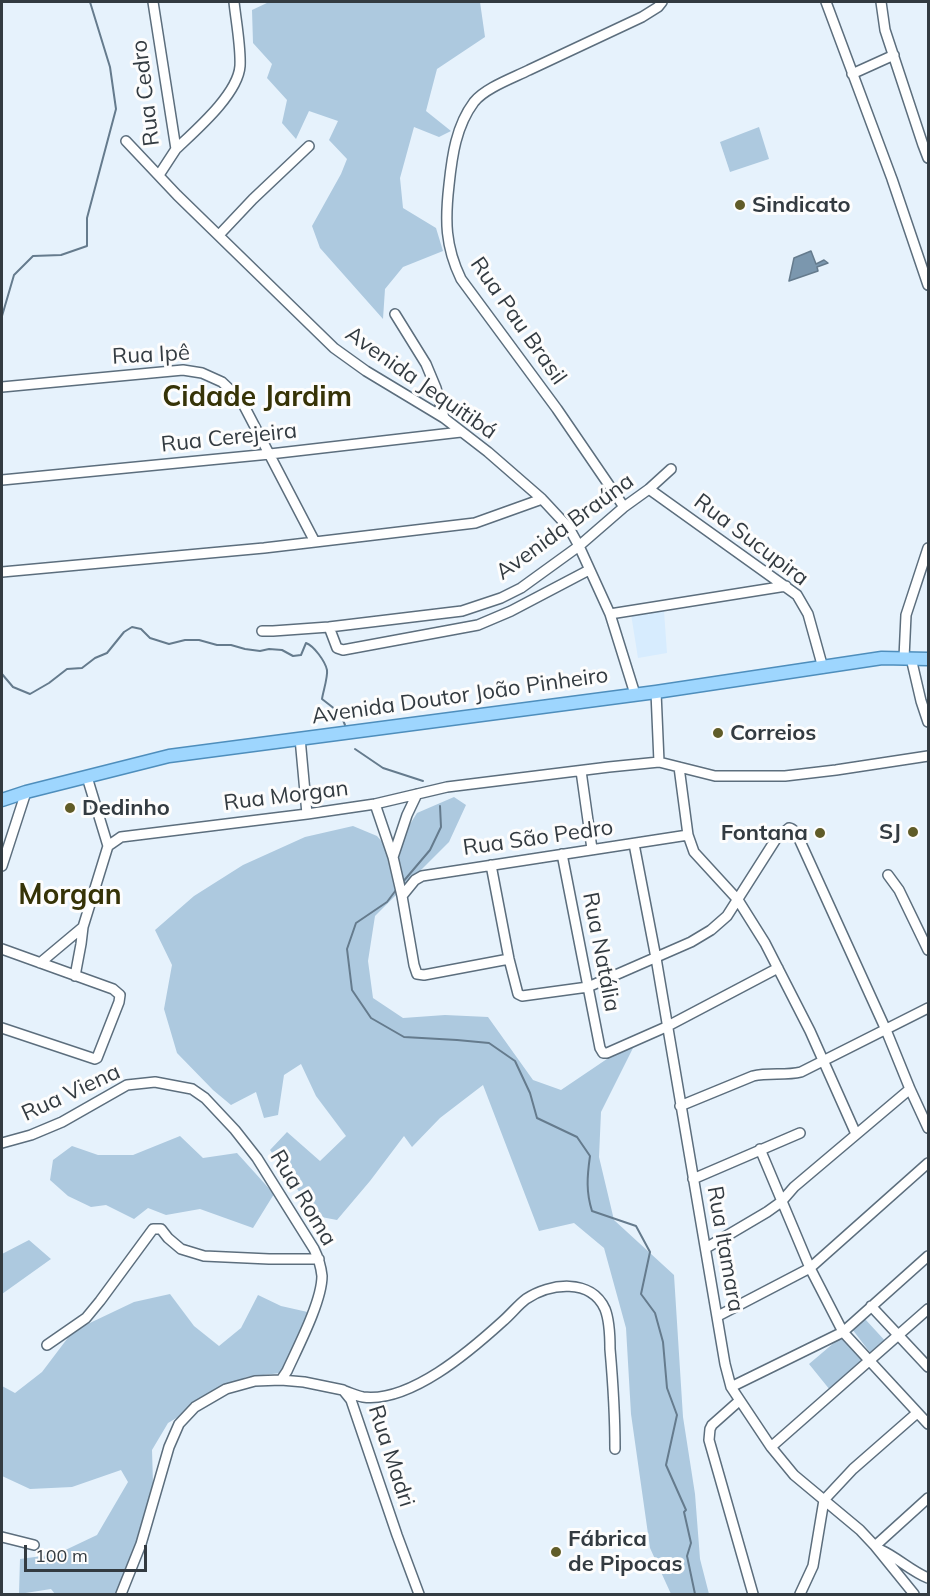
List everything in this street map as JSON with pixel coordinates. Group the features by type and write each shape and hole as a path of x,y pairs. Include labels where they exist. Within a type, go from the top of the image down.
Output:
{"main road":[{"name":"Avenida Doutor João Pinheiro","path":"2,800 169,756 656,692 882,658 928,660"}],"street":[{"name":"Rua Cedro","path":"153,2 176,149 159,176"},
{"path":"176,149 232,90 238,77 240,66 234,2"},
{"name":"Rua Pau Brasil","path":"624,507 557,409 461,279 452,261 448,244 446,213 457,133 474,102 491,89 518,75 642,17 662,2"},
{"path":"826,2 926,273 928,285"},
{"path":"881,2 885,30 928,158"},
{"path":"852,74 894,55"},
{"name":"Avenida Jequitibá","path":"126,141 177,195 334,348 366,371 444,418 488,452 542,499 569,528 610,614 635,694"},
{"path":"219,235 309,146"},
{"path":"395,314 426,364 436,388 444,418"},
{"name":"Rua Ipê","path":"2,387 183,370 202,373 222,382 241,400 315,542"},
{"name":"Rua Cerejeira","path":"2,480 270,454 461,432"},
{"name":"Avenida Braúna","path":"262,631 329,627 462,611 501,598 521,588 579,546 671,469"},
{"name":"Rua Sucupira","path":"649,489 797,595 808,614 823,668"},
{"path":"2,572 264,548 475,523 542,499"},
{"path":"928,548 906,615 908,658 928,722"},
{"path":"329,627 337,648 343,650 478,625 512,611 589,570"},
{"path":"610,614 786,586"},
{"path":"462,611 464,627"},
{"path":"656,692 659,762 715,776 785,776 928,756"},
{"path":"300,738 307,814"},
{"name":"Rua Morgan","path":"108,846 120,837 375,804 447,787 659,762"},
{"path":"679,767 688,835 698,857 738,900 765,943 810,1031 856,1134"},
{"path":"581,771 592,849"},
{"path":"75,975 83,927 108,846 87,777"},
{"path":"2,866 26,792"},
{"path":"393,857 407,815 417,794"},
{"path":"375,804 393,857 417,974 423,975 509,959"},
{"path":"491,865 509,959 518,994 522,996 588,987 691,942 711,930 727,916 776,839 789,828 795,831 928,1128"},
{"name":"Rua São Pedro","path":"402,896 415,880 422,876 688,835"},
{"name":"Rua Itamara","path":"634,844 731,1388 771,1447 794,1474 852,1522 876,1547 914,1594"},
{"name":"Rua Natália","path":"562,854 601,1052 607,1053 666,1027"},
{"path":"888,875 899,890 928,950"},
{"path":"39,963 83,927"},
{"path":"2,949 113,989 120,995 97,1058 2,1028"},
{"path":"666,1027 778,968"},
{"path":"680,1106 753,1076 794,1073 823,1061 928,1008"},
{"name":"Rua Viena","path":"2,1143 62,1122 127,1085 155,1082 192,1089"},
{"name":"Rua Roma","path":"192,1089 205,1098 257,1158 319,1259 322,1275 321,1293 281,1380"},
{"path":"706,1248 781,1202 794,1187 909,1089"},
{"path":"693,1179 800,1133"},
{"path":"760,1149 810,1268 843,1332 928,1424"},
{"path":"717,1316 810,1268 928,1163"},
{"path":"47,1345 86,1318 151,1230 156,1228 161,1229 181,1249 204,1256 319,1259"},
{"path":"731,1388 843,1332 928,1256"},
{"path":"343,1390 362,1397 376,1397 405,1390 453,1363 526,1299 544,1289 567,1286 587,1289 598,1298 606,1310 614,1397 615,1449"},
{"path":"871,1306 928,1367"},
{"path":"771,1447 928,1309"},
{"name":"Rua Madri","path":"121,1594 141,1544 169,1447 179,1424 195,1407 226,1389 255,1381 281,1380 343,1390 351,1400 419,1594"},
{"path":"739,1401 712,1425 709,1440 753,1594"},
{"path":"800,1594 813,1566 824,1500 853,1469 917,1413"},
{"path":"928,1498 876,1547 928,1578"},
{"path":"2,1537 34,1545"}],"shaded area":[{"path":"269,2 480,2 485,37 437,69 426,111 451,131 439,137 414,127 400,178 403,208 436,228 443,251 403,267 385,289 383,319 320,248 312,226 347,159 329,140 338,121 309,111 296,139 282,123 287,100 267,78 272,64 253,43 252,10"},
{"path":"759,127 769,159 730,172 720,142"},
{"path":"811,251 816,264 824,260 828,263 817,267 818,271 789,281 794,258"},
{"path":"664,611 667,653 638,658 631,614"},
{"path":"454,797 466,805 449,842 375,916 368,961 373,998 403,1018 445,1015 488,1017 533,1080 561,1090 638,1038 601,1112 599,1157 614,1220 674,1275 683,1417 695,1494 700,1559 709,1594 671,1594 650,1548 631,1414 626,1328 604,1248 574,1223 539,1231 483,1085 440,1118 412,1147 404,1136 337,1220 316,1216 270,1150 287,1132 320,1161 346,1136 316,1096 301,1064 284,1075 278,1115 264,1118 256,1092 231,1105 177,1053 164,1009 172,965 155,930 194,896 243,865 305,837 353,826 377,836 392,853 417,813"},
{"path":"180,1136 203,1158 237,1153 274,1194 253,1228 200,1209 166,1215 148,1208 134,1219 106,1205 91,1207 68,1196 50,1180 53,1160 72,1146 98,1155 133,1155"},
{"path":"29,1240 51,1259 2,1294 2,1254"},
{"path":"170,1294 194,1326 219,1346 241,1328 258,1295 281,1306 312,1313 289,1372 246,1377 168,1423 152,1450 153,1484 136,1550 116,1594 55,1594 51,1589 19,1594 20,1559 57,1554 97,1535 128,1482 121,1470 72,1487 30,1489 2,1476 2,1386 15,1393 42,1372 73,1331 134,1302"},
{"path":"865,1319 888,1344 872,1355 852,1329"},
{"path":"842,1336 862,1361 830,1390 809,1364"}],"waterway":[{"path":"2,316 14,275 33,256 61,255 87,246 87,218 116,109 110,67 90,2"},
{"path":"2,674 13,687 30,694 67,669 82,668 95,658 107,653 124,632 132,627 141,629 150,638 169,644 185,640 199,640 260,651 282,650 293,656 301,655 306,643 319,654 327,670 322,699 340,713 345,725"},
{"path":"355,749 383,768 423,781"},
{"path":"402,883 430,850 441,827 440,806"},
{"path":"396,890 387,902 356,923 347,949 352,990 371,1018 404,1037 489,1043 515,1061 530,1093 537,1118 577,1137 590,1156 588,1184 592,1211 636,1226 650,1252 641,1294 655,1313 663,1342 667,1388 677,1415 666,1465 686,1510 684,1512 691,1543 687,1556 695,1594"}],"place":[{"name":"Sindicato","path":"740,205"},
{"name":"Correios","path":"718,733"},
{"name":"Dedinho","path":"70,808"},
{"name":"SJ","path":"913,832"},
{"name":"Fontana","path":"820,833"},
{"name":"Fábrica de Pipocas","path":"556,1552"}],"district":[{"name":"Cidade Jardim","path":"257,398"},
{"name":"Morgan","path":"70,896"}]}
